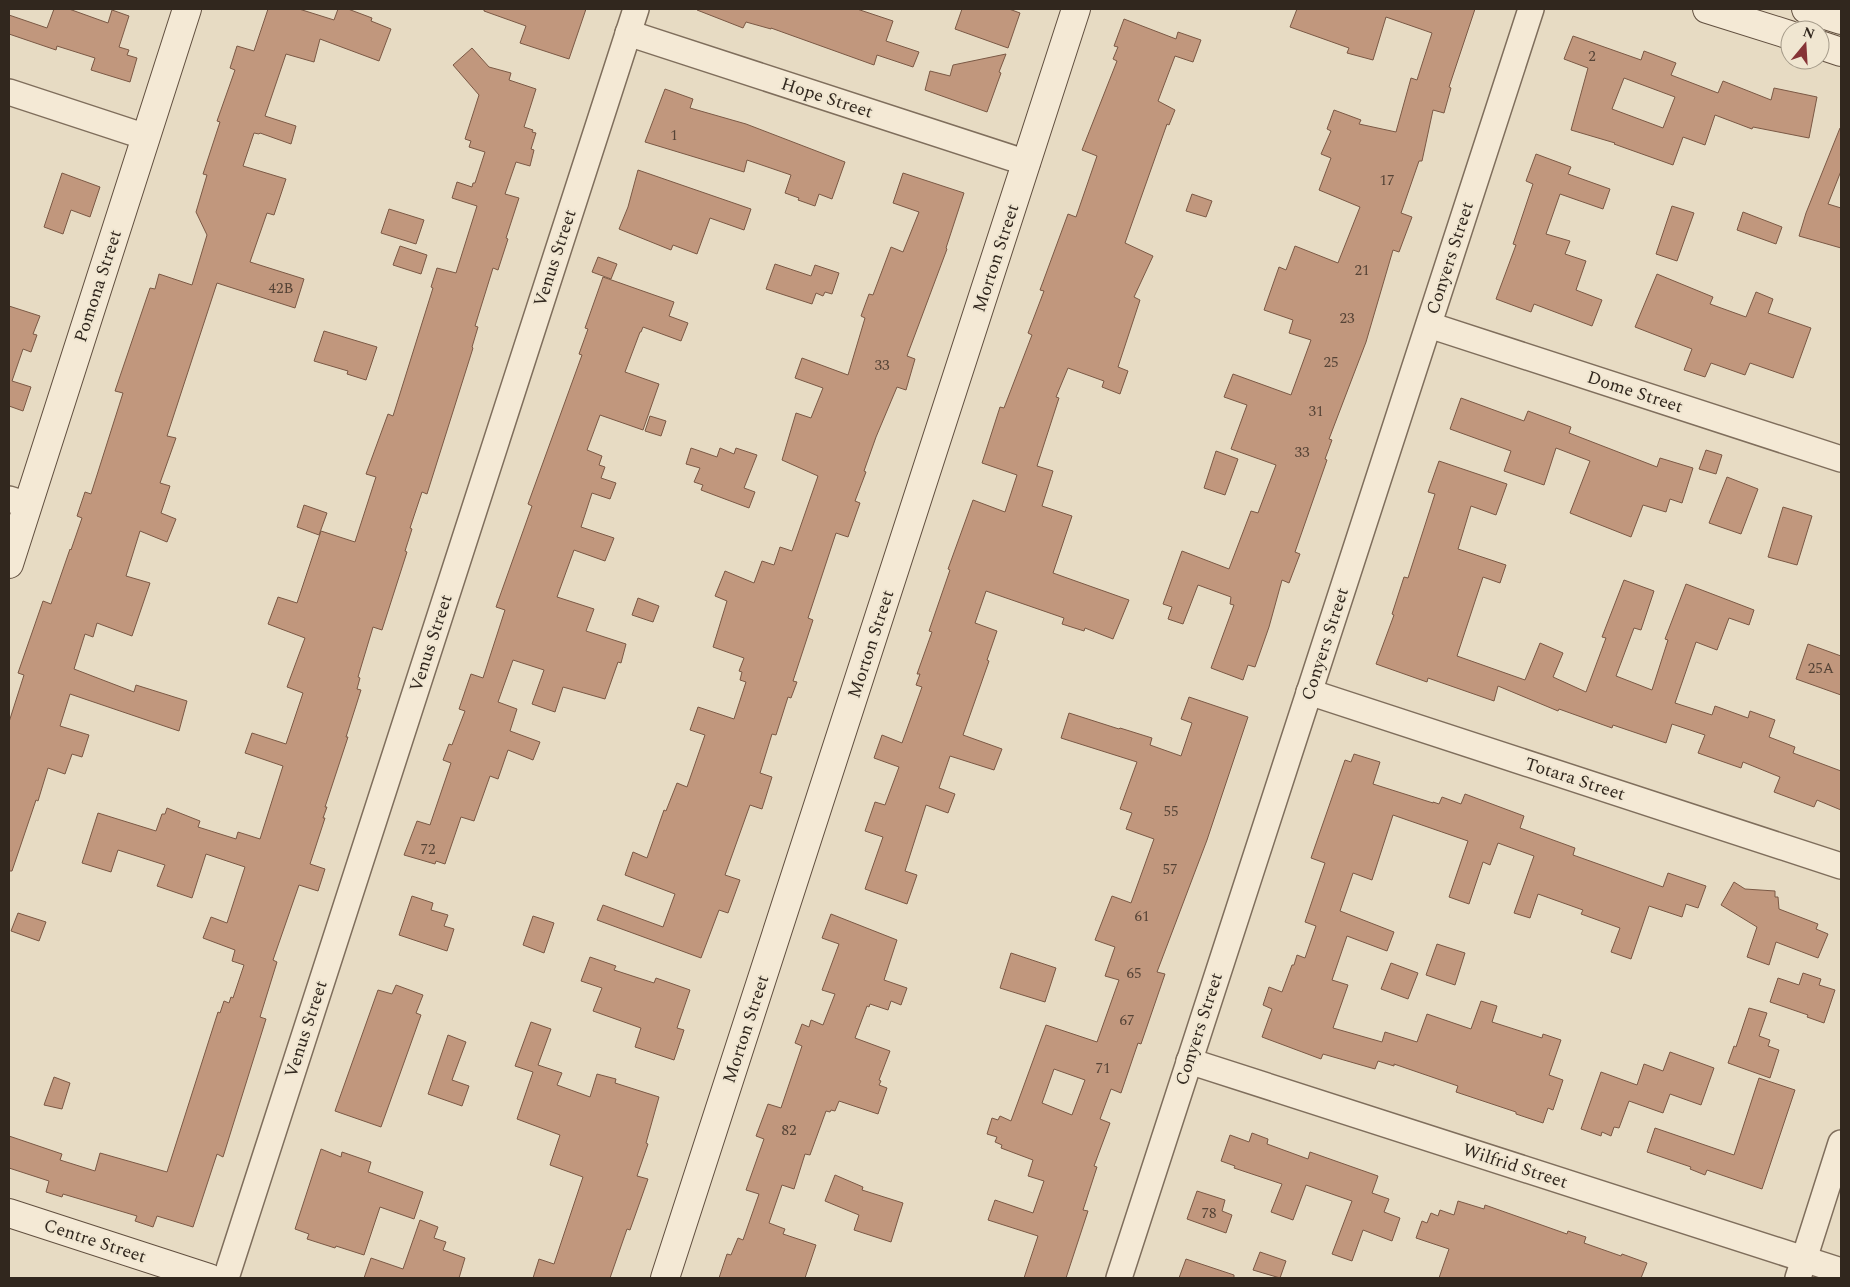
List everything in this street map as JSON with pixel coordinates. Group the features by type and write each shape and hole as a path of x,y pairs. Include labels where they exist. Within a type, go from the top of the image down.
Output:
{"street":[{"name":"Pomona Street","path":"9,564 18,502 146,136 187,9"},
{"name":"Venus Street","path":"226,1278 636,9"},
{"name":"Morton Street","path":"666,1278 1076,9"},
{"name":"Conyers Street","path":"1119,1278 1531,9"},
{"path":"1707,9 1780,32"},
{"path":"1806,9 1841,20"},
{"name":"Hope Street","path":"628,33 1026,162"},
{"path":"9,92 146,136"},
{"name":"Dome Street","path":"1429,325 1841,459"},
{"name":"Totara Street","path":"1309,692 1841,866"},
{"name":"Wilfrid Street","path":"1189,1061 1801,1269 1841,1271"},
{"path":"1801,1269 1841,1143"},
{"name":"Centre Street","path":"9,1213 209,1278"}],"building":[{"path":"54,9 69,9 108,23 112,10 129,16 119,47 129,50 127,55 137,58 130,82 91,70 95,58 57,46 56,50 9,34 9,15 47,28"},
{"path":"268,9 299,9 334,20 338,9 348,9 372,18 371,21 391,29 379,61 320,39 314,62 286,54 265,116 296,126 291,144 260,133 254,133 243,166 286,179 274,215 267,213 250,262 304,279 295,308 217,283 167,436 176,438 160,483 170,486 161,513 176,519 167,542 140,531 126,576 150,583 132,636 97,623 93,637 85,634 74,669 134,692 136,685 187,701 179,731 70,694 60,726 89,735 82,757 72,754 65,774 48,768 12,871 9,871 9,722 24,675 18,673 43,601 51,604 71,550 82,518 77,516 85,492 91,494 123,393 115,391 150,288 155,289 159,274 192,285 207,235 196,212 207,175 203,174 220,122 217,121 235,70 230,68 237,46 254,51"},
{"path":"484,9 586,9 569,59 520,43 526,26 484,11"},
{"path":"697,9 857,9 893,21 886,41 919,52 913,67 877,55 874,65 771,28 746,22 743,28"},
{"path":"962,9 1009,9 1020,13 1008,48 955,29"},
{"path":"1297,9 1475,9 1449,87 1451,88 1444,113 1433,110 1422,161 1419,161 1401,213 1412,217 1399,252 1393,250 1366,342 1329,439 1332,440 1325,459 1327,460 1295,552 1300,554 1289,583 1282,580 1269,627 1255,667 1248,665 1243,680 1211,668 1234,605 1230,604 1231,597 1198,585 1183,624 1168,619 1172,607 1163,604 1182,551 1229,569 1251,511 1258,513 1276,465 1231,449 1247,405 1224,397 1233,374 1291,395 1311,340 1289,333 1293,320 1264,310 1279,267 1286,270 1295,246 1338,263 1360,207 1319,190 1331,158 1321,154 1331,131 1327,129 1334,110 1361,120 1359,124 1396,132 1411,78 1417,80 1432,33 1386,17 1373,60 1347,53 1349,48 1290,27"},
{"path":"1124,19 1176,39 1178,32 1201,40 1193,62 1175,56 1158,101 1175,110 1169,125 1167,124 1125,243 1153,256 1134,297 1140,300 1118,367 1128,371 1120,394 1102,387 1104,381 1068,368 1056,397 1059,398 1037,466 1053,471 1042,506 1072,516 1053,573 1129,600 1113,639 1085,628 1084,631 1062,624 1064,618 986,591 975,623 997,631 987,660 989,661 963,735 1002,749 994,770 950,756 939,788 955,794 948,813 926,805 905,871 917,875 907,904 865,889 883,837 865,831 875,802 885,805 899,767 874,758 882,735 902,743 922,687 916,685 920,674 917,674 932,632 929,631 950,570 948,569 973,500 1005,512 1017,475 982,463 1000,407 1004,408 1032,335 1028,333 1044,291 1040,290 1068,214 1076,217 1097,156 1082,150 1117,61 1113,59 1118,47 1114,46"},
{"path":"1573,36 1641,60 1644,51 1676,63 1671,75 1718,93 1723,81 1771,100 1774,88 1817,97 1809,138 1753,127 1752,129 1715,115 1705,145 1683,137 1673,165 1615,143 1571,130 1588,68 1564,59","holes":["1624,78 1675,97 1663,128 1612,109"]},
{"path":"472,48 489,67 511,73 509,80 536,89 524,127 536,133 531,149 534,150 530,166 516,162 505,194 519,198 506,238 508,239 498,270 493,268 475,326 478,327 473,348 427,494 422,492 410,528 412,529 405,551 407,552 382,630 373,627 358,677 360,678 357,689 361,690 325,807 327,807 323,818 325,818 310,864 325,869 318,891 299,885 273,960 277,962 260,1017 266,1019 223,1157 217,1154 193,1227 157,1216 153,1227 135,1221 137,1216 63,1194 62,1197 46,1192 49,1181 9,1168 9,1136 62,1154 60,1160 95,1171 100,1153 167,1172 218,1012 220,1013 224,1001 229,1003 231,997 233,998 244,965 232,961 235,950 203,938 211,917 227,923 245,867 206,854 192,898 157,886 165,865 118,850 111,872 82,863 98,813 156,831 162,814 165,814 167,808 200,821 198,827 236,839 238,832 260,839 283,766 245,753 252,733 286,744 303,693 287,687 305,638 268,624 278,597 297,603 321,531 355,542 376,477 366,474 388,414 393,416 433,288 431,287 437,268 456,273 477,206 452,198 457,182 472,187 473,183 475,183 485,152 469,147 471,141 465,139 479,95 453,65"},
{"path":"1006,54 987,112 925,90 930,71 950,76 953,65"},
{"path":"665,89 693,99 690,108 746,124 845,162 832,199 819,194 815,206 798,200 799,198 785,193 791,175 747,160 744,172 645,142"},
{"path":"1840,128 1841,171 1828,204 1841,208 1841,248 1799,236 1806,213"},
{"path":"1536,154 1571,167 1568,174 1610,189 1603,209 1560,194 1546,234 1570,241 1565,254 1586,261 1576,290 1602,300 1592,326 1534,304 1531,312 1496,299 1516,245 1513,244 1533,184 1526,181"},
{"path":"638,170 751,209 744,230 710,218 697,254 673,245 671,250 619,229 628,207"},
{"path":"62,173 100,187 90,217 71,210 63,234 44,227"},
{"path":"903,173 964,193 947,249 907,356 915,359 906,390 897,387 864,471 866,472 855,501 860,503 848,537 836,533 808,618 813,620 793,681 797,682 791,698 788,697 776,735 772,734 760,773 772,777 762,809 750,805 725,875 740,880 728,913 719,910 701,958 597,920 603,905 663,927 675,894 625,875 633,852 647,858 664,810 666,811 677,783 687,787 705,735 690,730 698,707 734,719 746,682 740,680 742,672 739,671 744,658 713,647 727,601 715,596 725,571 754,583 762,561 774,565 780,547 792,551 818,476 782,460 796,413 811,418 823,388 795,378 802,358 848,375 865,318 861,316 869,294 873,295 891,247 903,252 919,212 893,203"},
{"path":"1192,194 1212,201 1206,217 1186,211"},
{"path":"1672,206 1694,213 1677,261 1656,254"},
{"path":"389,209 424,220 416,244 381,233"},
{"path":"1743,212 1782,227 1776,244 1737,230"},
{"path":"400,246 427,255 421,274 393,265"},
{"path":"598,257 617,264 611,279 592,272"},
{"path":"775,264 811,276 815,265 839,273 832,294 825,292 823,296 816,293 812,304 766,289"},
{"path":"1657,274 1713,297 1710,304 1746,317 1756,292 1773,299 1768,313 1811,328 1793,378 1750,363 1745,375 1711,363 1705,377 1684,370 1692,349 1635,327"},
{"path":"603,277 674,302 669,316 688,323 681,341 643,327 640,332 625,372 659,384 643,430 600,415 587,450 602,456 599,465 605,467 601,478 616,483 610,499 592,493 581,527 614,538 605,561 574,550 557,597 594,609 586,631 626,644 621,663 618,662 605,699 563,687 555,712 532,704 544,670 513,660 498,702 517,709 510,731 540,742 533,760 508,750 498,779 490,776 474,821 461,817 445,864 436,861 435,864 404,855 417,821 430,825 451,763 443,760 449,744 452,745 465,711 459,709 471,674 483,678 505,610 496,607 532,506 528,504 582,355 579,354 588,329 585,328"},
{"path":"9,306 40,316 33,334 37,335 31,352 23,349 12,381 31,387 23,411 9,406"},
{"path":"324,331 377,347 366,380 347,374 348,371 314,361"},
{"path":"1461,398 1524,421 1528,411 1571,427 1569,433 1657,467 1660,458 1693,468 1682,503 1670,499 1666,512 1643,505 1631,537 1570,513 1590,461 1556,448 1544,485 1504,471 1511,451 1450,429"},
{"path":"650,416 666,421 661,436 645,431"},
{"path":"691,448 717,457 720,448 734,454 736,448 757,455 744,488 755,492 749,508 701,490 703,485 694,482 700,468 686,464"},
{"path":"1706,450 1722,455 1716,474 1699,469"},
{"path":"1216,451 1238,459 1225,495 1204,488"},
{"path":"1439,461 1507,484 1496,515 1471,506 1458,549 1506,565 1500,583 1483,577 1457,656 1525,680 1540,643 1563,653 1553,677 1586,692 1606,638 1602,637 1624,580 1654,591 1641,630 1634,628 1616,676 1652,690 1668,640 1665,639 1686,584 1754,610 1749,625 1729,618 1717,650 1696,642 1675,703 1712,715 1715,706 1748,718 1750,711 1775,720 1769,737 1795,747 1793,753 1841,771 1841,810 1817,800 1814,807 1774,792 1780,777 1743,762 1741,768 1698,753 1705,735 1672,724 1666,743 1613,725 1612,728 1559,709 1558,711 1498,686 1494,701 1428,678 1427,682 1376,664 1394,615 1392,614 1404,577 1408,578 1435,494 1428,492"},
{"path":"1727,477 1758,489 1741,534 1709,523"},
{"path":"304,505 327,513 319,535 297,527"},
{"path":"1783,507 1812,516 1797,565 1768,557"},
{"path":"638,598 659,606 653,622 632,615"},
{"path":"1808,644 1841,656 1841,695 1796,679"},
{"path":"1189,697 1248,717 1207,840 1157,972 1165,974 1141,1044 1138,1043 1121,1093 1111,1089 1100,1119 1110,1123 1094,1166 1097,1167 1083,1210 1088,1211 1066,1278 1024,1278 1038,1236 988,1220 995,1200 1033,1213 1044,1181 1028,1176 1033,1160 1001,1148 1002,1145 995,1142 997,1137 987,1134 992,1118 998,1120 1000,1116 1011,1121 1046,1025 1097,1042 1119,980 1105,976 1115,947 1095,940 1112,896 1131,903 1154,839 1126,829 1132,813 1120,809 1137,762 1061,738 1069,713 1152,738 1150,745 1181,756 1192,723 1181,719","holes":["1054,1069 1085,1080 1072,1115 1042,1103"]},
{"path":"1354,754 1380,762 1373,784 1439,804 1442,797 1461,804 1465,794 1524,816 1520,828 1575,848 1573,855 1663,887 1668,873 1706,886 1698,908 1686,904 1682,917 1649,906 1631,959 1611,952 1620,928 1581,914 1583,910 1538,894 1530,918 1514,913 1534,856 1498,843 1490,865 1483,862 1469,904 1449,897 1468,841 1393,815 1372,880 1353,873 1340,911 1394,932 1387,951 1347,936 1332,980 1348,985 1333,1028 1382,1042 1385,1032 1417,1042 1427,1014 1471,1029 1481,1001 1497,1006 1492,1022 1542,1038 1543,1034 1561,1040 1549,1075 1563,1080 1553,1110 1548,1108 1543,1123 1456,1092 1458,1086 1394,1064 1394,1066 1378,1061 1375,1069 1323,1054 1321,1059 1262,1037 1272,1009 1263,1005 1269,987 1282,992 1297,955 1305,958 1316,926 1305,922 1325,863 1311,858 1345,760 1351,762"},
{"path":"1734,882 1745,889 1775,891 1775,897 1778,897 1779,909 1818,924 1816,929 1828,934 1818,958 1776,942 1769,965 1747,957 1757,927 1721,905"},
{"path":"412,896 433,903 431,910 448,915 444,926 454,929 447,951 399,935"},
{"path":"18,913 46,922 39,941 11,931"},
{"path":"831,914 897,940 884,980 907,988 901,1005 891,1001 888,1010 870,1004 869,1007 867,1006 855,1038 890,1051 879,1080 881,1081 879,1085 887,1088 878,1114 839,1101 835,1111 826,1111 810,1155 805,1154 794,1189 782,1185 769,1223 785,1229 783,1234 816,1245 805,1278 719,1278 727,1254 731,1255 738,1238 743,1240 759,1194 746,1190 764,1139 756,1136 768,1104 781,1108 802,1046 795,1043 802,1024 809,1027 811,1020 823,1025 835,994 822,990 839,944 822,938"},
{"path":"533,916 554,923 544,953 523,945"},
{"path":"1437,944 1465,953 1455,985 1426,975"},
{"path":"1011,953 1056,968 1045,1002 1000,988"},
{"path":"590,957 616,966 614,970 654,983 656,978 690,990 677,1028 684,1030 674,1060 635,1047 641,1028 593,1011 602,988 581,981"},
{"path":"1391,963 1418,973 1408,999 1381,989"},
{"path":"1803,973 1821,979 1819,985 1835,990 1824,1023 1807,1017 1808,1015 1770,1002 1778,978 1799,985"},
{"path":"396,985 423,995 416,1013 421,1015 381,1127 335,1111 378,990 392,994"},
{"path":"1749,1008 1767,1013 1759,1036 1770,1040 1768,1046 1779,1050 1770,1078 1728,1063 1734,1046 1736,1047"},
{"path":"531,1022 551,1029 538,1065 562,1073 557,1085 590,1097 597,1074 616,1079 615,1083 659,1097 646,1143 648,1144 637,1176 648,1179 630,1230 627,1229 610,1278 533,1278 539,1259 554,1264 583,1177 550,1165 560,1135 517,1119 533,1072 515,1066"},
{"path":"448,1035 466,1042 452,1080 469,1086 462,1106 428,1094"},
{"path":"1670,1052 1714,1068 1701,1105 1670,1094 1663,1113 1629,1101 1619,1128 1614,1127 1611,1136 1602,1132 1601,1136 1581,1129 1601,1072 1637,1085 1644,1064 1663,1071"},
{"path":"54,1077 70,1083 62,1109 44,1105"},
{"path":"1759,1078 1795,1090 1762,1189 1707,1170 1705,1175 1690,1169 1691,1167 1647,1152 1655,1128 1734,1155"},
{"path":"1252,1133 1268,1139 1267,1144 1308,1159 1310,1152 1378,1176 1372,1193 1389,1199 1384,1212 1400,1218 1392,1241 1363,1230 1352,1261 1332,1254 1352,1201 1306,1185 1293,1220 1271,1212 1282,1184 1234,1168 1235,1166 1221,1161 1230,1135 1249,1142"},
{"path":"321,1149 341,1157 342,1152 371,1162 368,1172 423,1192 414,1219 380,1207 364,1255 307,1239 309,1234 295,1229"},
{"path":"835,1175 863,1187 862,1190 903,1203 891,1242 854,1230 859,1215 825,1201"},
{"path":"1197,1191 1225,1200 1222,1211 1232,1215 1226,1233 1187,1219"},
{"path":"1458,1201 1484,1209 1485,1205 1567,1234 1568,1231 1586,1237 1584,1243 1647,1263 1641,1278 1439,1278 1449,1249 1416,1238 1422,1221 1427,1223 1431,1213 1438,1216 1440,1210 1454,1215"},
{"path":"420,1220 438,1227 434,1238 446,1242 443,1250 465,1258 459,1278 364,1278 371,1258 403,1269"},
{"path":"1260,1252 1286,1261 1280,1278 1253,1270"},
{"path":"1186,1259 1234,1275 1234,1278 1179,1278"}]}
